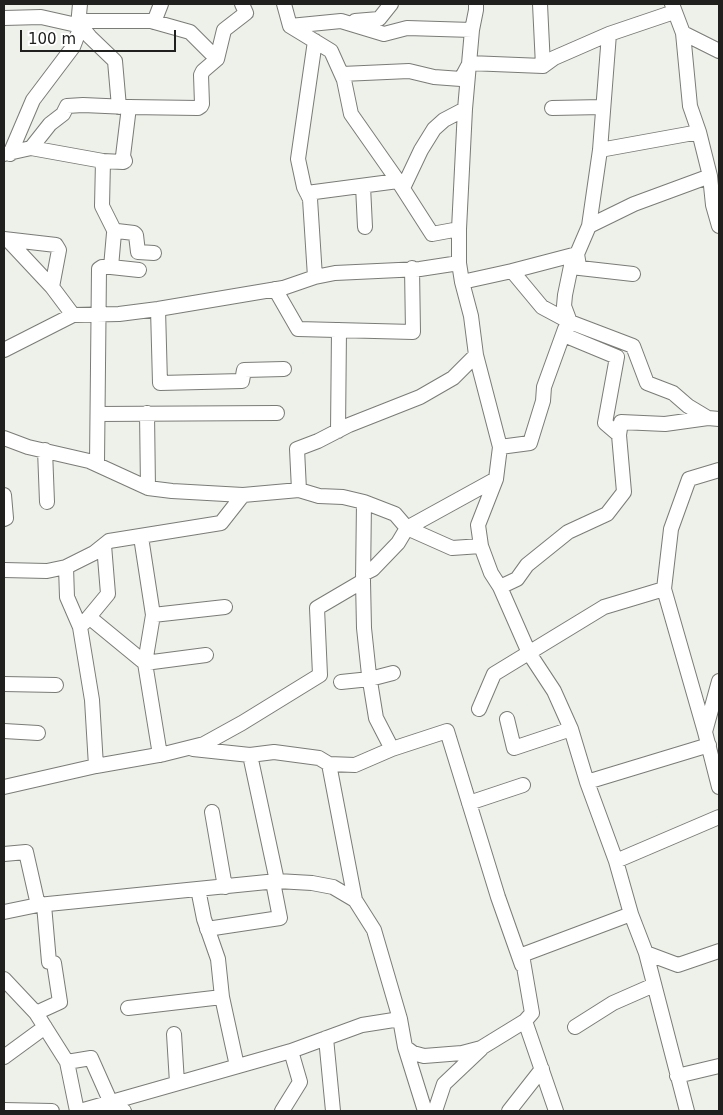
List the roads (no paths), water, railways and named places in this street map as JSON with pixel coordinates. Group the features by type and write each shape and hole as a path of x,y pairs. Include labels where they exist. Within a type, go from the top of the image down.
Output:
{"street":[{"path":"7,154 33,100 73,47 79,24 80,4"},
{"path":"154,22 161,4"},
{"path":"31,148 50,124 63,114 67,106 83,104 124,107 198,108 202,104 201,75 217,59 224,30 246,13 242,4"},
{"path":"284,4 290,26 331,51 342,74 351,114 432,234 459,230"},
{"path":"345,22 379,19 391,4"},
{"path":"476,4 465,109 459,263 471,316 476,355 500,447 496,479 478,525 481,546 529,653 554,690 571,729 587,782 616,861 631,914 646,953 687,1111"},
{"path":"540,4 543,66"},
{"path":"469,63 543,66 554,58 673,8 683,33 690,106 699,132 710,176 713,205 719,226"},
{"path":"4,18 42,10 79,24 154,22 190,32 217,59"},
{"path":"290,26 341,21 384,34 406,28 472,30"},
{"path":"7,154 31,148 103,161 119,163 125,161 123,156 124,107 115,61 79,24"},
{"path":"683,33 719,51"},
{"path":"570,322 564,306 574,260 589,226 600,150 609,34"},
{"path":"315,41 298,160 304,187 310,199 315,277"},
{"path":"342,74 409,71 434,77 461,79 469,63"},
{"path":"552,108 603,107"},
{"path":"400,185 434,129 444,120 465,109"},
{"path":"600,150 699,132"},
{"path":"103,161 102,206 115,232 111,267"},
{"path":"589,226 634,204 710,176"},
{"path":"306,193 363,186 400,185"},
{"path":"363,186 366,228"},
{"path":"115,232 136,235 138,252 154,253"},
{"path":"6,240 56,244 59,250 52,287"},
{"path":"6,240 52,287 73,315"},
{"path":"462,282 574,260 633,274"},
{"path":"4,350 73,315 119,314 158,309 275,290 315,277 364,270 412,268 459,263"},
{"path":"97,463 99,269 101,267 111,267 139,270"},
{"path":"275,290 298,329 413,332 412,268"},
{"path":"512,272 542,307 570,322 633,346 647,383 673,394 688,406 713,418"},
{"path":"158,309 160,383 242,381 244,370 284,369"},
{"path":"500,447 530,443 543,401 544,387 565,328 570,322"},
{"path":"338,430 339,330"},
{"path":"564,335 618,357 605,423 619,435"},
{"path":"299,490 297,449 396,405 420,397 453,378 476,355"},
{"path":"98,414 277,413"},
{"path":"147,414 148,488"},
{"path":"500,587 517,579 526,565 568,532 607,514 624,492 619,435 621,422 665,424 713,418"},
{"path":"4,438 28,447 97,463 148,488 243,495 299,490 319,496 343,497 364,502 395,514 407,528 452,548 481,546"},
{"path":"45,450 47,502"},
{"path":"719,470 689,479 671,529 664,589 719,787"},
{"path":"4,787 96,766 186,749 204,744 242,724 320,675 318,608 373,569 398,543 407,528 496,479"},
{"path":"4,570 47,570 66,567 94,553 109,541 221,523 243,495"},
{"path":"4,496 6,518 4,519"},
{"path":"364,502 364,628 376,718 392,749"},
{"path":"141,537 153,615 145,663 160,755"},
{"path":"96,766 84,622 108,594 104,545"},
{"path":"66,567 67,597 84,622 145,663 206,655"},
{"path":"478,709 494,674 604,607 664,589"},
{"path":"153,615 225,607"},
{"path":"341,682 370,679 393,672"},
{"path":"707,739 719,680"},
{"path":"4,684 56,685"},
{"path":"507,719 514,748 571,729"},
{"path":"4,731 38,734"},
{"path":"186,749 250,755 274,752 319,758 329,764 355,765 392,749 447,732 498,897 524,971"},
{"path":"587,782 707,739"},
{"path":"207,929 280,918 275,882 250,755"},
{"path":"329,764 355,900 374,930 400,1019 405,1047 425,1111"},
{"path":"469,803 523,785"},
{"path":"212,812 225,887"},
{"path":"616,861 719,817"},
{"path":"4,854 26,852 41,905 49,962 54,963 60,1002 36,1013"},
{"path":"4,912 41,905 275,882 312,883 333,887 355,900"},
{"path":"198,890 207,929 218,959 222,997 237,1066"},
{"path":"434,1111 444,1084 481,1048 525,1021 532,1013 522,955 631,914"},
{"path":"646,953 678,965 719,951"},
{"path":"4,979 36,1013 67,1062 78,1111 290,1051 362,1025 400,1019"},
{"path":"575,1027 613,1003 654,985"},
{"path":"128,1008 222,997"},
{"path":"525,1021 556,1111"},
{"path":"4,1057 45,1027"},
{"path":"174,1034 177,1084"},
{"path":"326,1038 333,1111"},
{"path":"405,1047 414,1054 424,1056 462,1053 481,1048"},
{"path":"282,1111 300,1082 290,1051"},
{"path":"67,1062 91,1058 111,1103 124,1111"},
{"path":"677,1076 719,1066"},
{"path":"509,1111 542,1069"},
{"path":"4,1110 52,1111"}]}
